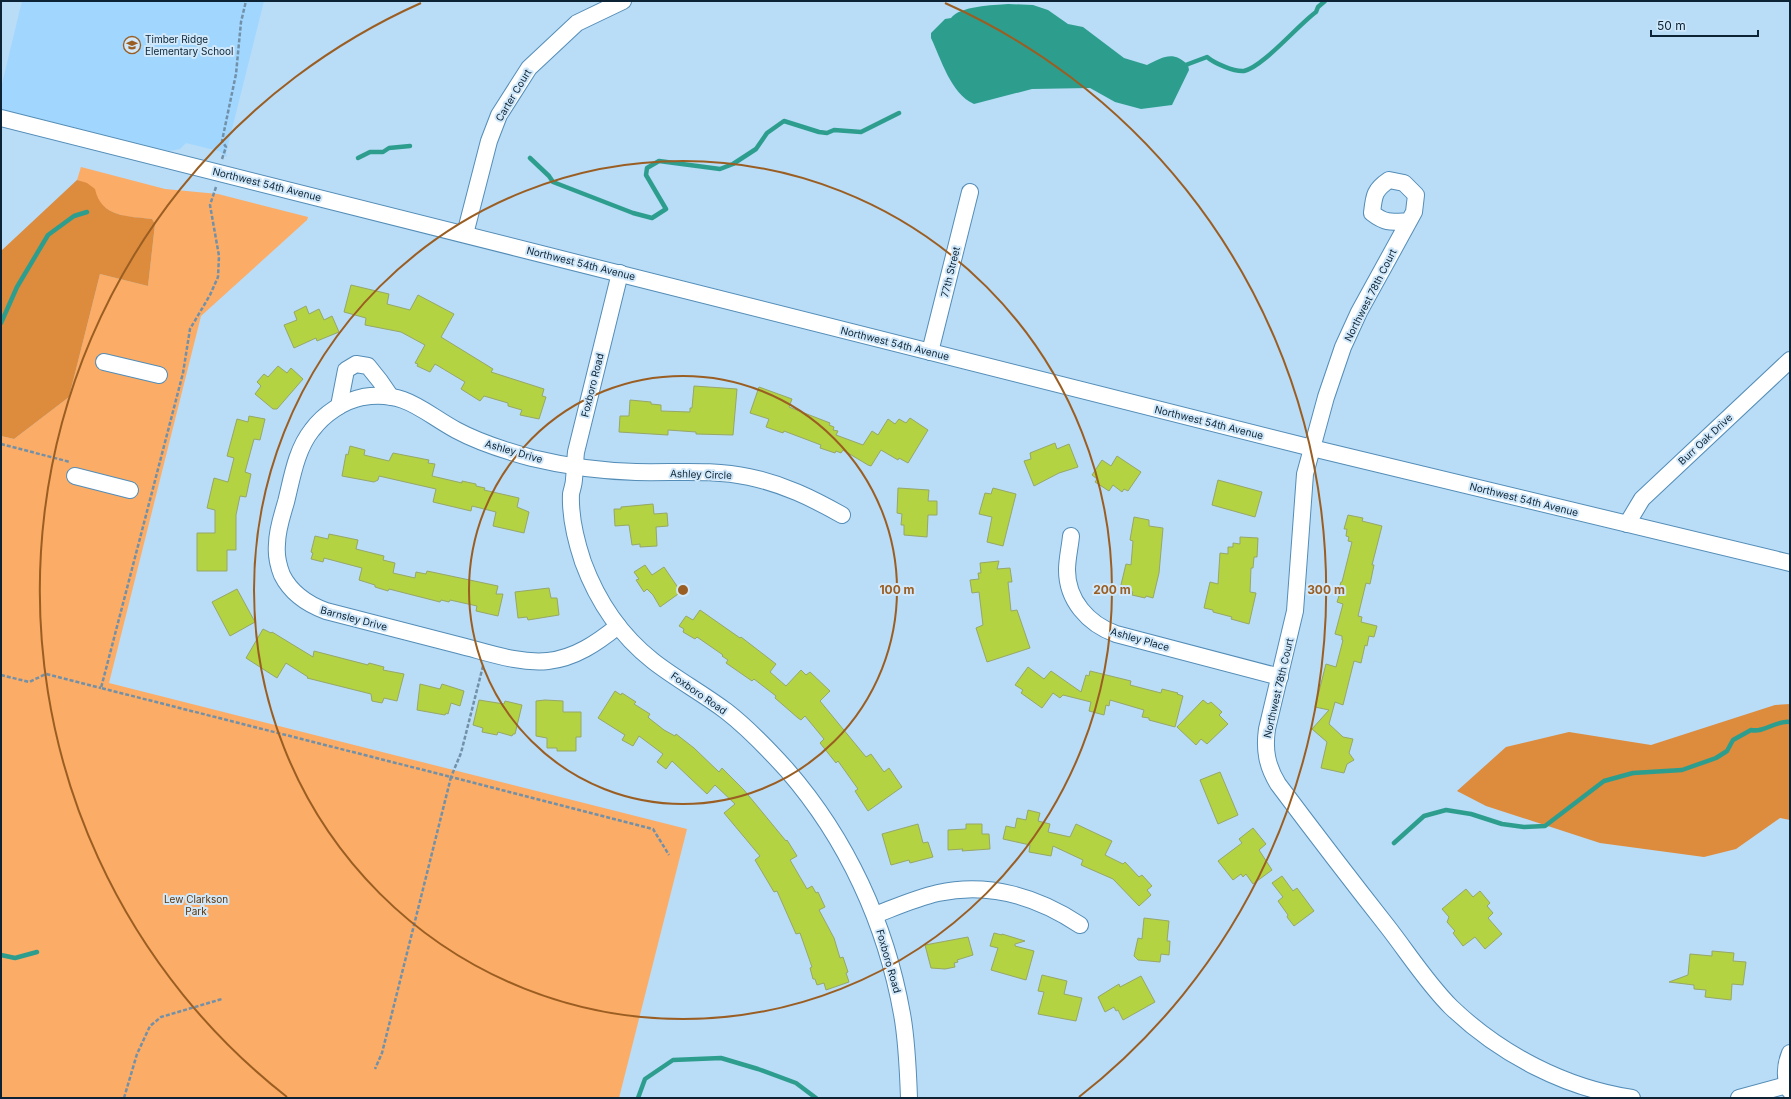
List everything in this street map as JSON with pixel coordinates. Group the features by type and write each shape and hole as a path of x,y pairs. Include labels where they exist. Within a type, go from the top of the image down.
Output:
{"street":[{"name":"Carter Court","path":"465,234 489,141 499,115 530,68 577,23 623,1"},
{"name":"Northwest 54th Avenue","path":"1,118 1312,448 1790,563"},
{"name":"77th Street","path":"930,352 970,192"},
{"name":"Northwest 78th Court","path":"1409,220 1358,312 1343,347 1312,448 1303,486 1295,612 1265,744 1267,758 1272,774 1346,874 1450,1006 1506,1050 1540,1070 1604,1093 1632,1098"},
{"name":"Foxboro Road","path":"620,273 578,443 571,494 573,524 579,551 596,591 618,626 634,644 653,661 728,713 759,741 787,770 812,800 836,836 858,876 875,915 894,972 903,1015 908,1059 909,1098"},
{"name":"Burr Oak Drive","path":"1627,524 1642,499 1790,360"},
{"path":"104,362 159,375"},
{"path":"339,406 346,370 356,364 368,366 391,397"},
{"name":"Ashley Drive","path":"364,397 391,397 409,401 454,429 482,443 530,458 575,466"},
{"name":"Barnsley Drive","path":"364,397 339,406 323,417 311,430 302,444 278,532 277,545 278,560 286,581 300,598 312,606 326,611 487,652 529,661 549,661 567,657 584,650 618,626"},
{"name":"Ashley Circle","path":"575,466 634,472 718,472 748,477 778,484 807,496 842,515"},
{"path":"73,469 130,490"},
{"name":"Ashley Place","path":"1071,536 1067,569 1069,584 1079,606 1094,623 1116,634 1280,677"},
{"path":"875,915 910,901 938,893 963,890 988,890 1012,894 1037,901 1060,912 1080,925"},
{"path":"1739,1098 1788,1088 1786,1068 1790,1053"}],"path":[{"path":"101,688 183,373 190,329 210,295 218,277 219,256 210,205 226,147 222,141 236,74 241,22 246,1"},
{"path":"1,444 73,469"},
{"path":"375,1069 382,1053 451,776 461,753 487,652"},
{"path":"1,675 29,682 46,674 451,776 653,829 669,855"},
{"path":"124,1098 137,1054 150,1026 161,1017 222,999"}],"shaded area":[{"name":"Timber Ridge Elementary School","path":"22,1 264,1 226,153 227,157 219,151 186,143 180,149 169,151 1,109 1,88"},
{"path":"1008,4 1033,5 1048,10 1068,24 1083,27 1124,58 1147,65 1168,56 1173,56 1183,60 1188,65 1189,70 1172,105 1141,109 1115,102 1090,88 1032,89 974,104 966,99 953,84 931,38 931,33 945,19 951,18 955,14 962,11 977,7"},
{"path":"77,180 87,183 95,189 103,206 117,214 152,219 155,224 148,286 100,274 69,397 14,439 1,436 1,251"},
{"path":"1790,704 1790,820 1780,818 1736,849 1704,857 1600,843 1486,806 1457,791 1506,747 1569,732 1651,745 1775,705"}],"green space":[{"name":"Lew Clarkson Park","path":"81,167 165,189 218,194 308,217 307,220 201,316 109,683 687,829 619,1098 1,1098 1,436 14,439 69,397 100,274 148,286 155,224 152,219 120,215 108,210 103,206 88,185 77,180"}],"building":[{"path":"351,285 389,294 387,304 410,310 418,295 454,314 441,337 493,369 491,372 544,389 542,396 546,397 539,419 520,415 522,410 508,406 508,403 484,396 480,401 461,389 465,382 435,364 430,372 417,366 418,364 415,363 425,345 401,332 365,325 366,318 344,312"},
{"path":"306,306 309,314 319,309 324,320 332,316 339,332 317,341 316,338 294,348 284,325 297,320 294,312"},
{"path":"278,366 287,373 291,368 303,379 277,409 273,409 255,394 261,386 257,382 264,374 268,377"},
{"path":"694,386 737,389 733,435 696,434 696,432 668,430 668,435 619,432 620,416 629,416 630,400 651,402 651,404 661,405 661,411 690,412 690,408 692,408"},
{"path":"759,387 792,399 789,407 830,423 829,425 834,427 833,430 838,431 836,435 863,445 872,431 878,435 888,419 895,424 899,419 906,423 910,418 928,430 908,463 899,458 898,460 881,450 871,466 843,450 841,453 836,451 835,453 820,448 821,445 784,431 783,433 766,427 769,419 750,413"},
{"path":"249,416 265,419 260,440 254,439 245,472 251,474 246,497 240,496 236,515 236,550 227,550 227,571 197,571 197,533 215,533 215,510 207,508 214,478 228,482 234,458 227,456 237,419 248,422"},
{"path":"1055,443 1057,449 1069,444 1078,467 1059,473 1034,486 1024,461 1031,459 1030,453"},
{"path":"350,446 365,450 364,455 389,461 393,453 429,460 428,463 435,464 432,476 462,483 462,481 476,484 476,486 485,488 484,490 519,498 517,507 529,512 524,533 493,526 496,512 472,506 471,511 433,502 436,489 379,476 378,480 374,482 342,476 346,454 348,455"},
{"path":"1117,456 1141,472 1128,491 1124,489 1122,492 1113,485 1109,491 1095,482 1097,479 1092,475 1102,460 1111,466"},
{"path":"1218,480 1262,492 1255,517 1212,505"},
{"path":"898,488 929,490 928,501 937,501 937,515 928,515 927,537 904,535 904,525 901,525 902,514 897,513"},
{"path":"993,488 1016,494 1003,546 987,542 992,517 979,514 985,493 991,494"},
{"path":"653,504 654,514 667,513 668,526 656,527 657,546 640,547 640,544 632,545 629,525 615,526 614,509"},
{"path":"1348,515 1363,518 1362,521 1382,526 1372,565 1374,565 1370,584 1366,583 1358,616 1362,617 1361,622 1377,626 1374,637 1369,636 1367,646 1365,645 1361,663 1354,661 1343,705 1335,702 1329,724 1343,737 1353,739 1349,753 1354,760 1347,764 1344,773 1321,768 1327,742 1312,729 1329,710 1315,707 1326,664 1336,667 1343,640 1342,636 1335,634 1343,604 1337,602 1339,596 1337,595 1342,582 1352,542 1348,541 1349,537 1346,536 1347,529 1344,529"},
{"path":"1134,517 1149,520 1149,526 1163,528 1159,573 1153,598 1132,595 1133,592 1120,589 1126,564 1131,565 1133,541 1130,540"},
{"path":"329,534 358,540 356,549 384,556 383,560 395,563 393,573 415,578 416,572 426,574 427,571 498,586 496,594 503,594 498,616 476,611 477,606 450,600 449,602 441,600 440,602 389,589 388,591 359,580 362,568 324,558 323,562 311,559 315,536 328,539"},
{"path":"1240,537 1258,538 1257,557 1254,557 1253,568 1251,568 1250,592 1256,593 1249,624 1231,619 1232,617 1204,608 1210,582 1218,584 1220,553 1228,554 1228,547 1233,547 1233,543 1240,544"},
{"path":"999,561 997,569 1010,568 1012,582 1008,582 1011,611 1017,610 1030,648 987,662 976,628 983,625 979,592 972,593 970,580 979,579 978,573 981,573 980,563"},
{"path":"645,565 652,575 664,567 681,592 660,607 653,595 647,589 644,592 636,580 639,579 634,572"},
{"path":"549,588 551,598 557,598 559,615 528,620 527,617 518,618 515,592"},
{"path":"237,589 255,622 230,636 212,602"},
{"path":"700,610 740,638 741,637 776,664 770,672 786,686 801,670 806,675 810,672 830,691 820,701 866,757 871,754 884,772 889,768 902,787 868,811 855,791 858,789 838,761 836,763 820,743 824,739 805,716 801,720 798,718 775,698 776,696 754,679 752,681 726,663 728,660 722,656 723,655 697,637 695,639 683,632 684,629 679,626 686,616 693,620"},
{"path":"263,629 271,633 272,632 313,657 314,651 368,665 369,663 384,667 383,670 404,674 397,701 384,698 382,703 372,701 371,694 307,678 308,677 286,663 277,678 246,658"},
{"path":"1028,667 1044,679 1051,671 1081,692 1086,675 1089,676 1090,671 1131,681 1130,685 1161,693 1162,689 1178,693 1177,694 1183,696 1175,727 1142,717 1144,710 1110,700 1109,706 1106,705 1104,715 1089,711 1091,702 1063,695 1060,698 1053,693 1042,708 1021,693 1023,690 1015,685"},
{"path":"420,684 440,689 442,684 464,691 460,706 451,703 448,714 446,713 445,715 417,710"},
{"path":"615,691 621,695 622,693 636,702 634,704 650,714 648,717 650,719 664,730 675,736 676,734 694,748 719,772 722,768 744,790 786,841 787,840 797,856 790,860 807,889 812,886 816,893 818,892 825,907 819,910 834,938 840,958 843,957 848,972 846,973 849,982 826,990 824,983 817,985 815,979 813,979 810,968 812,967 800,933 796,934 777,891 774,892 755,860 760,856 724,813 735,804 715,785 707,794 672,761 666,769 657,762 663,754 639,736 633,746 622,740 625,735 598,718"},
{"path":"479,700 504,704 505,701 522,705 515,734 512,736 498,732 497,735 482,732 483,728 473,725"},
{"path":"1203,700 1208,704 1211,702 1222,712 1219,715 1228,724 1207,744 1201,739 1196,745 1177,727"},
{"path":"536,701 563,701 563,712 581,712 581,737 576,737 576,751 557,751 557,748 547,748 547,738 536,736"},
{"path":"1220,772 1238,815 1218,824 1200,780"},
{"path":"1028,810 1040,813 1038,821 1050,824 1048,832 1070,837 1076,824 1112,841 1105,855 1123,864 1125,862 1139,877 1142,875 1152,886 1147,890 1151,895 1139,906 1113,879 1081,865 1083,860 1053,846 1051,856 1029,852 1030,845 1003,839 1006,826 1015,828 1017,818 1026,820"},
{"path":"918,824 923,843 928,842 933,857 910,863 909,860 891,865 882,834"},
{"path":"966,824 982,824 982,834 989,834 990,849 962,851 963,849 948,850 948,830 966,829"},
{"path":"1253,828 1266,844 1259,850 1272,870 1253,884 1246,874 1243,877 1241,874 1233,880 1218,861 1242,843 1239,839"},
{"path":"1282,876 1293,891 1297,888 1314,911 1294,926 1278,901 1283,897 1272,883"},
{"path":"1466,889 1473,897 1480,891 1490,903 1487,906 1493,913 1488,918 1502,934 1485,949 1475,937 1463,946 1453,933 1455,931 1447,922 1449,917 1442,909"},
{"path":"1144,918 1169,921 1167,941 1170,941 1169,955 1161,954 1160,962 1138,960 1134,956 1138,938 1142,939"},
{"path":"994,933 1025,941 1015,944 1015,946 1034,951 1026,980 991,970 998,948 990,946"},
{"path":"968,937 973,955 957,960 958,962 954,963 955,967 945,969 931,968 925,945"},
{"path":"1712,951 1734,953 1733,961 1746,962 1743,985 1732,984 1731,1000 1705,997 1706,990 1694,989 1694,985 1669,982 1688,975 1690,954 1712,956"},
{"path":"1042,975 1067,981 1064,994 1082,998 1076,1021 1038,1014 1044,992 1038,991"},
{"path":"1141,976 1155,1002 1123,1020 1118,1010 1116,1011 1114,1007 1105,1012 1098,997 1119,984 1120,987"}],"waterway":[{"path":"1183,66 1207,57 1230,69 1244,71 1252,68 1261,62 1316,12 1318,7 1325,1"},
{"path":"530,158 549,176 553,182 633,213 652,218 666,209 646,175 647,168 659,161 720,169 733,164 756,149 767,133 784,121 819,132 827,133 834,130 861,132 899,113"},
{"path":"358,158 370,152 383,152 389,148 410,146"},
{"path":"1,323 17,287 48,235 74,216 87,212"},
{"path":"1394,843 1424,816 1446,810 1471,814 1502,824 1524,827 1545,826 1604,781 1633,773 1682,770 1716,758 1727,751 1733,740 1751,730 1761,730 1780,723 1790,722"},
{"path":"1,955 15,958 37,952"},
{"path":"638,1098 645,1079 673,1060 721,1058 758,1069 796,1083 816,1098"}],"place":[{"name":"Timber Ridge Elementary School","path":"132,45"}]}
